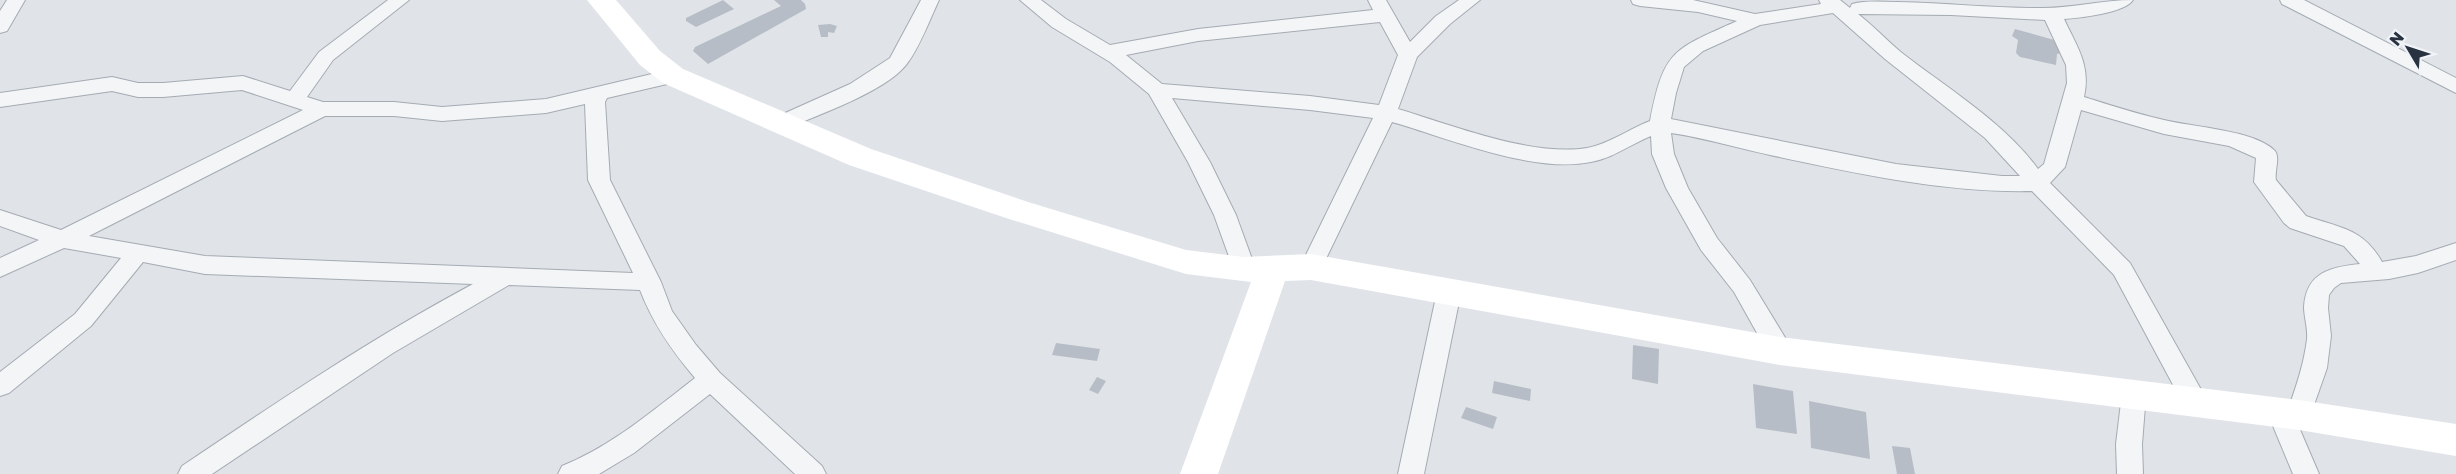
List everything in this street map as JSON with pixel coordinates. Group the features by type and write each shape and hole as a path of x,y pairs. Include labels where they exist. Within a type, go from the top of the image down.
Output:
{"street":[{"path":"0,27 16,0"},
{"path":"295,99 326,56 400,0"},
{"path":"601,0 650,58 674,76 860,157 1017,210 1186,262 1258,270 1311,267 1780,351 2134,393 2456,440"},
{"path":"781,123 890,70 898,62 930,0"},
{"path":"1029,0 1059,23 1107,52 1157,90 1199,162 1225,215 1258,270 1199,474"},
{"path":"1311,267 1386,113 1408,55 1443,20 1471,0"},
{"path":"1640,0 1688,4 1755,20"},
{"path":"1780,351 1742,286 1709,244 1677,188 1663,154 1660,125 1675,66 1683,56 1696,47 1755,20 1848,8 1951,9 2052,15 2088,11 2124,0"},
{"path":"2289,0 2456,86"},
{"path":"1107,52 1198,35 1382,8 1408,55"},
{"path":"1848,8 1892,55 1992,133 2022,162 2037,183 2122,269 2195,402"},
{"path":"1157,90 1288,101 1386,113 1516,151 1558,157 1590,155 1660,125 1693,129 1790,152 1896,172 2002,184 2037,183 2054,167 2074,101 2077,83 2076,65 2052,15"},
{"path":"0,100 112,84 138,90 163,90 243,83 322,109 394,109 442,114 546,106 598,96 620,87 674,76"},
{"path":"598,96 596,102 599,180 649,282 662,314 687,352 711,380 813,474"},
{"path":"2074,101 2166,128 2242,142 2259,149 2267,155 2265,182 2292,217 2298,222 2352,240 2366,254 2375,271"},
{"path":"0,268 114,215 322,109"},
{"path":"0,218 61,239 205,265 649,282"},
{"path":"2306,474 2290,415 2315,368 2319,336 2316,308 2318,293 2336,274 2418,264 2456,251"},
{"path":"0,386 83,320 138,253"},
{"path":"191,474 342,372 436,313 505,276"},
{"path":"1411,474 1449,291"},
{"path":"571,474 582,470 627,442 711,380"},
{"path":"2130,474 2129,444 2134,393"}],"building":[{"path":"723,0 734,9 696,27 686,21 686,18"},
{"path":"774,0 801,0 806,9 708,64 693,51 695,47 781,6"},
{"path":"818,25 837,26 834,33 828,32 828,37 821,37"},
{"path":"2015,29 2058,41 2061,53 2057,54 2056,65 2020,57 2016,53 2018,40 2012,36"},
{"path":"1056,343 1100,349 1097,361 1052,355"},
{"path":"1633,345 1659,349 1658,384 1632,379"},
{"path":"1097,377 1106,381 1098,394 1089,390"},
{"path":"1494,381 1531,389 1530,401 1492,393"},
{"path":"1753,384 1793,391 1797,434 1756,428"},
{"path":"1809,401 1866,412 1870,459 1811,448"},
{"path":"1466,407 1497,417 1493,429 1461,418"},
{"path":"1892,446 1910,448 1915,474 1897,474"}]}
